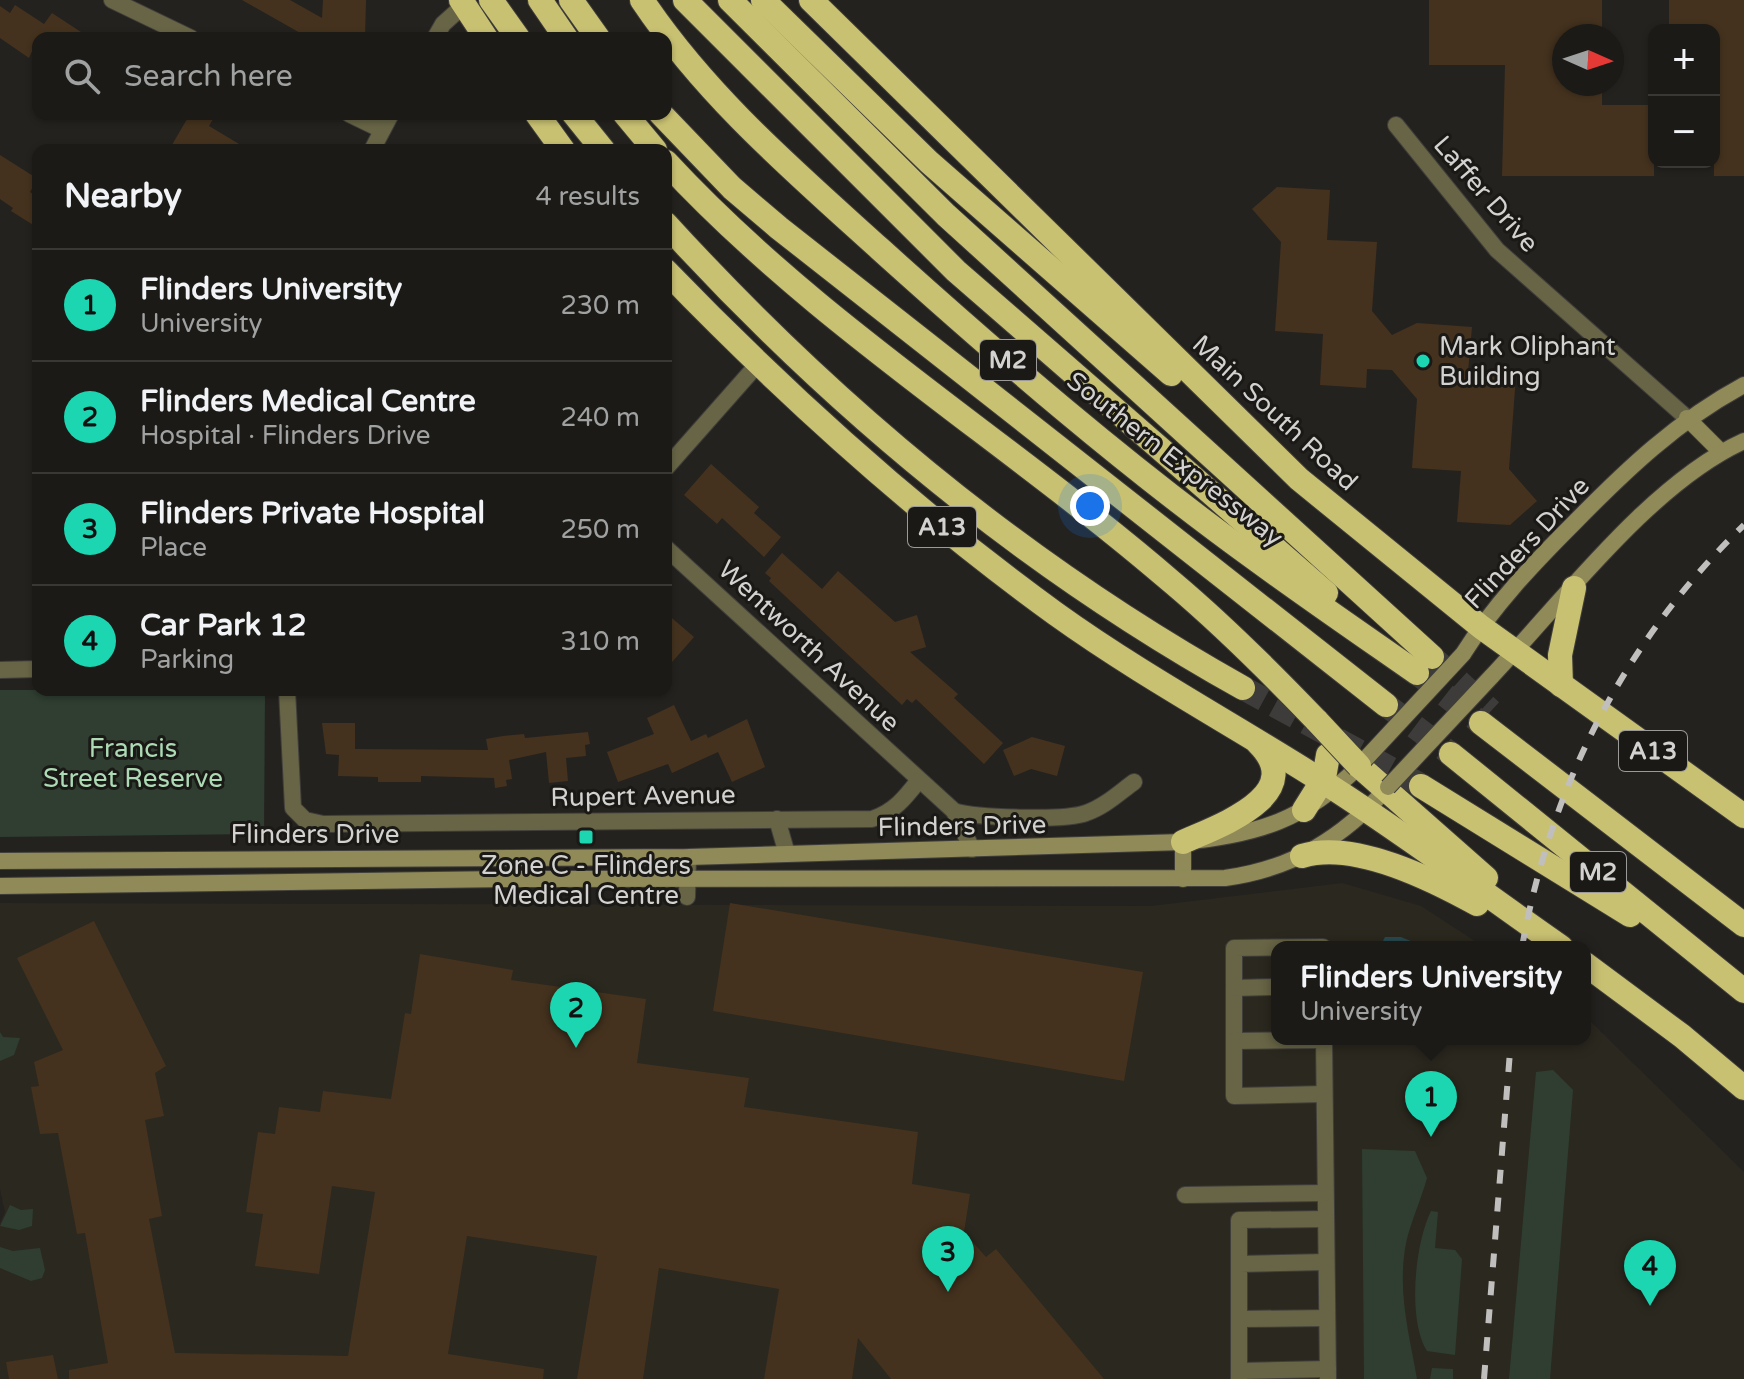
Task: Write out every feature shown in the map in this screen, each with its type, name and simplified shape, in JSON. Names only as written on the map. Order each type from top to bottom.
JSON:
[{"type":"highway","points":[[491,0],[514,32]]},
{"type":"highway","points":[[540,0],[562,32]]},
{"type":"highway","points":[[571,0],[594,32]]},
{"type":"highway","name":"Southern Expressway","points":[[642,0],[666,32]]},
{"type":"highway","points":[[685,0],[956,271],[1424,665]]},
{"type":"highway","points":[[730,0],[946,215],[1424,665]]},
{"type":"highway","points":[[763,0],[929,162],[1145,353],[1299,479]]},
{"type":"highway","name":"Main South Road","points":[[811,0],[1299,479],[1514,652],[1744,816]]},
{"type":"highway","points":[[463,2],[482,32]]},
{"type":"highway","name":"Southern Expressway","points":[[672,41],[692,68],[754,135],[941,303],[1099,437],[1244,551],[1424,665]]},
{"type":"highway","points":[[541,120],[559,144]]},
{"type":"highway","points":[[579,120],[598,144]]},
{"type":"highway","points":[[630,120],[650,144]]},
{"type":"highway","name":"M2","points":[[667,120],[732,188],[779,228],[1386,705]]},
{"type":"highway","points":[[672,168],[765,260],[1172,582],[1263,664],[1371,778],[1560,941]]},
{"type":"highway","points":[[672,230],[769,332],[848,408],[938,483],[1128,620],[1243,688]]},
{"type":"highway","name":"A13","points":[[672,277],[757,365],[912,504],[1058,615],[1329,785],[1552,941]]},
{"type":"highway","points":[[1561,685],[1560,655],[1574,588]]},
{"type":"highway","name":"M2","points":[[1486,717],[1587,806],[1744,925]]},
{"type":"highway","points":[[1304,810],[1329,785],[1326,738],[1317,721]]},
{"type":"highway","points":[[1183,842],[1241,815],[1264,798],[1272,778],[1270,761],[1252,738]]},
{"type":"highway","name":"M2","points":[[1451,754],[1744,991]]},
{"type":"highway","points":[[1421,786],[1720,971]]},
{"type":"highway","points":[[1302,856],[1341,853],[1408,872],[1454,892],[1541,941]]},
{"type":"highway","points":[[1591,968],[1682,1036],[1744,1088]]},
{"type":"street","points":[[112,0],[179,32]]},
{"type":"street","points":[[438,32],[463,2]]},
{"type":"street","points":[[361,120],[382,130]]},
{"type":"street","points":[[375,144],[388,120]]},
{"type":"street","name":"Laffer Drive","points":[[1396,125],[1497,250],[1687,418]]},
{"type":"street","points":[[672,461],[757,365]]},
{"type":"street","name":"Flinders Drive","points":[[0,886],[687,878],[1183,879],[1240,876],[1302,856],[1328,843],[1367,811],[1371,778],[1499,602],[1638,459],[1687,418],[1744,385]]},
{"type":"street","points":[[1687,418],[1721,452]]},
{"type":"street","name":"Flinders Drive","points":[[1329,785],[1371,778],[1491,677],[1665,492],[1721,452],[1744,441]]},
{"type":"street","name":"Wentworth Avenue","points":[[672,554],[919,780]]},
{"type":"street","points":[[0,670],[32,669]]},
{"type":"street","name":"Rupert Avenue","points":[[287,696],[290,797],[297,815],[323,824],[872,819],[887,814],[901,803],[919,780]]},
{"type":"street","points":[[919,780],[954,811],[972,849]]},
{"type":"street","points":[[954,811],[977,815],[1078,816],[1103,805],[1134,782]]},
{"type":"street","name":"Flinders Drive","points":[[0,861],[688,857],[1183,842],[1261,830],[1304,810]]},
{"type":"street","points":[[777,819],[787,854]]},
{"type":"street","points":[[1183,842],[1183,879]]},
{"type":"street","points":[[687,897],[688,857]]},
{"type":"street","points":[[378,859],[380,881]]},
{"type":"street","points":[[1271,948],[1234,948],[1234,1096],[1324,1094]]},
{"type":"street","points":[[1234,988],[1271,987]]},
{"type":"street","points":[[1234,1041],[1271,1041]]},
{"type":"street","points":[[1324,1045],[1328,1374],[1239,1375],[1239,1220],[1326,1219]]},
{"type":"street","points":[[1185,1195],[1325,1193]]},
{"type":"street","points":[[1239,1264],[1326,1262]]},
{"type":"street","points":[[1239,1319],[1327,1318]]},
{"type":"shaded area","points":[[1342,883],[1421,906],[1475,941],[1271,941],[1271,1045],[1591,1045],[1591,1022],[1744,1172],[1744,1379],[0,1379],[0,1223],[5,1212],[0,1189],[0,903],[1151,906]]},
{"type":"green space","name":"Francis Street Reserve","points":[[0,690],[32,690],[32,696],[265,696],[264,834],[0,837]]},
{"type":"green space","points":[[0,1032],[3,1037],[20,1038],[14,1055],[0,1061]]},
{"type":"green space","points":[[1553,1070],[1573,1090],[1550,1379],[1509,1379],[1536,1072]]},
{"type":"green space","points":[[1362,1149],[1415,1151],[1427,1178],[1406,1243],[1403,1278],[1405,1312],[1417,1379],[1364,1379]]},
{"type":"green space","points":[[10,1205],[21,1210],[33,1209],[32,1226],[19,1230],[0,1226]]},
{"type":"green space","points":[[1431,1211],[1438,1212],[1435,1248],[1455,1250],[1462,1259],[1455,1355],[1427,1351],[1417,1320],[1417,1261]]},
{"type":"green space","points":[[0,1247],[13,1251],[40,1248],[45,1270],[42,1278],[31,1281],[0,1268]]},
{"type":"green space","points":[[1432,1368],[1453,1369],[1453,1379],[1430,1379]]},
{"type":"water","points":[[1385,937],[1401,937],[1411,941],[1383,941]]},
{"type":"building","points":[[242,0],[290,0],[322,18],[323,0],[366,0],[365,32],[298,32]]},
{"type":"building","points":[[1429,0],[1602,0],[1602,24],[1552,24],[1552,96],[1602,96],[1602,105],[1648,105],[1648,168],[1654,168],[1654,176],[1502,176],[1505,65],[1429,65]]},
{"type":"building","points":[[1669,0],[1744,0],[1744,176],[1714,176],[1714,168],[1720,168],[1720,24],[1669,24]]},
{"type":"building","points":[[15,5],[44,24],[52,13],[81,32],[32,32],[29,58],[0,38],[0,6],[10,13]]},
{"type":"building","points":[[186,120],[212,120],[209,126],[239,144],[172,144]]},
{"type":"building","points":[[0,155],[32,175],[32,224],[11,211],[13,208],[0,199]]},
{"type":"building","name":"Mark Oliphant Building","points":[[1277,187],[1330,190],[1327,240],[1377,242],[1372,311],[1392,335],[1417,323],[1472,327],[1468,372],[1516,376],[1509,469],[1537,501],[1510,525],[1457,522],[1461,471],[1412,468],[1417,399],[1392,370],[1367,369],[1366,388],[1320,385],[1323,334],[1275,331],[1281,242],[1252,209]]},
{"type":"building","points":[[711,464],[759,507],[754,513],[781,537],[764,557],[722,518],[717,524],[684,495]]},
{"type":"building","points":[[782,553],[822,589],[838,571],[895,622],[917,615],[926,647],[910,652],[958,694],[954,698],[1003,743],[984,764],[916,699],[912,703],[907,699],[902,705],[769,581],[771,578],[765,573]]},
{"type":"building","points":[[672,618],[694,637],[672,662]]},
{"type":"building","points":[[674,705],[691,741],[706,734],[708,738],[747,719],[765,767],[732,782],[718,752],[672,773],[668,764],[618,782],[607,752],[654,734],[647,718]]},
{"type":"building","points":[[322,723],[355,723],[355,749],[488,750],[486,739],[588,732],[590,744],[585,745],[586,756],[566,758],[568,781],[549,783],[546,752],[509,760],[512,779],[506,780],[507,786],[495,788],[494,778],[421,776],[421,782],[378,782],[378,777],[338,776],[339,755],[326,754]]},
{"type":"building","points":[[1032,737],[1065,746],[1057,776],[1031,769],[1014,776],[1003,750]]},
{"type":"building","points":[[730,903],[1143,972],[1124,1081],[713,1011]]},
{"type":"building","points":[[94,921],[166,1066],[155,1073],[164,1116],[145,1120],[162,1216],[149,1219],[175,1353],[348,1356],[375,1192],[332,1186],[319,1274],[255,1266],[263,1214],[246,1212],[258,1132],[275,1134],[279,1107],[320,1112],[323,1091],[391,1099],[405,1013],[411,1014],[420,954],[513,970],[511,980],[646,999],[637,1063],[749,1078],[744,1107],[918,1132],[912,1184],[970,1194],[964,1232],[986,1257],[996,1249],[1104,1379],[891,1379],[858,1338],[852,1379],[764,1379],[779,1289],[659,1268],[643,1379],[577,1379],[597,1256],[467,1236],[448,1354],[544,1369],[543,1379],[69,1379],[69,1370],[108,1363],[85,1233],[77,1234],[58,1133],[40,1134],[31,1087],[39,1086],[34,1062],[63,1050],[17,958]]},
{"type":"building","points":[[53,1355],[58,1379],[9,1379],[6,1362]]},
{"type":"tunnel","points":[[1432,657],[1491,711]]},
{"type":"tunnel","points":[[1417,673],[1481,723]]},
{"type":"tunnel","points":[[1243,688],[1419,784]]},
{"type":"tunnel","points":[[1386,705],[1451,754]]},
{"type":"railway","points":[[1523,941],[1552,829],[1599,718],[1629,666],[1663,617],[1701,570],[1744,525]]},
{"type":"railway","points":[[1484,1379],[1511,1045]]},
{"type":"place","name":"Mark Oliphant Building","points":[[1423,361]]},
{"type":"place","name":"Zone C - Flinders Medical Centre","points":[[586,837]]},
{"type":"place","name":"Flinders Medical Centre","points":[[576,1048]]},
{"type":"place","name":"Flinders University","points":[[1431,1137]]},
{"type":"place","name":"Flinders Private Hospital","points":[[948,1292]]},
{"type":"place","name":"Car Park 12","points":[[1650,1306]]}]
